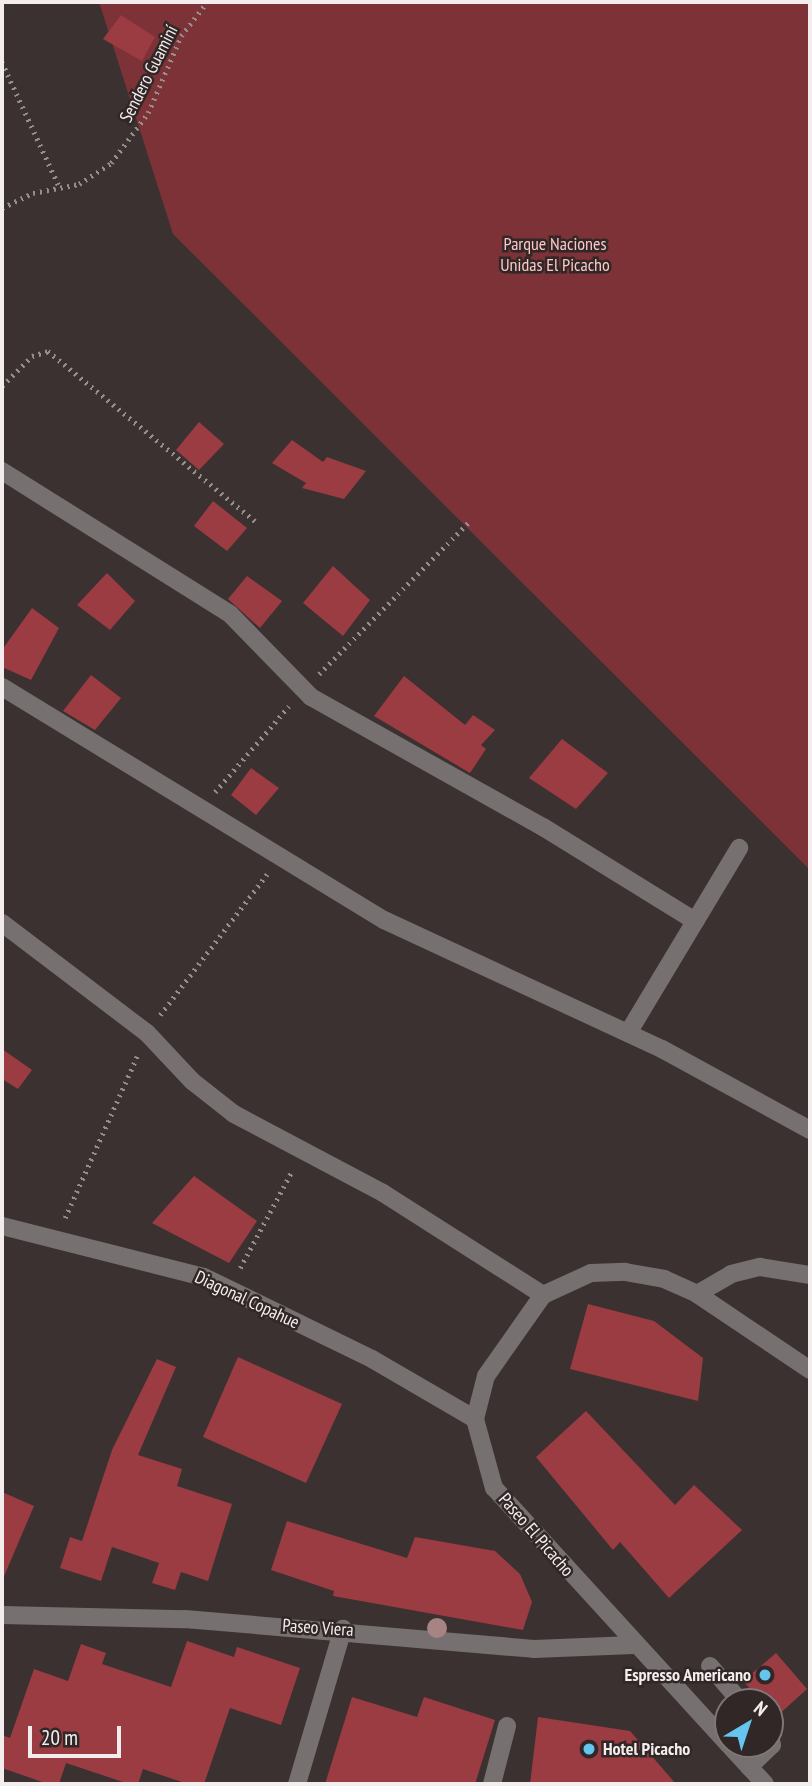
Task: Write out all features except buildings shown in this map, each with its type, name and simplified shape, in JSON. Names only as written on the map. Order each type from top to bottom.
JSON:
[{"type":"street","points":[[2,471],[230,614],[303,689],[372,735],[543,827],[695,921]]},
{"type":"street","points":[[2,687],[384,920],[628,1033],[810,1130]]},
{"type":"street","points":[[628,1033],[739,848]]},
{"type":"street","points":[[2,923],[147,1033],[192,1081],[234,1114],[383,1193],[543,1295],[591,1273],[625,1272],[664,1279],[697,1294],[810,1370]]},
{"type":"street","name":"Diagonal Copahue","points":[[2,1226],[204,1277],[372,1359],[475,1419]]},
{"type":"street","points":[[697,1294],[731,1274],[760,1267],[810,1275]]},
{"type":"street","name":"Paseo El Picacho","points":[[543,1295],[486,1376],[475,1419],[494,1488],[633,1644],[714,1729]]},
{"type":"street","name":"Paseo Viera","points":[[3,1618],[185,1619],[343,1629],[534,1649],[633,1644]]},
{"type":"street","points":[[297,1784],[343,1629]]},
{"type":"street","points":[[710,1666],[729,1688]]},
{"type":"street","points":[[492,1784],[507,1726]]},
{"type":"street","name":"Paseo El Picacho","points":[[741,1758],[765,1784]]},
{"type":"street","points":[[749,1767],[758,1758]]},
{"type":"path","name":"Sendero Guaminí","points":[[2,208],[33,193],[79,184],[111,163],[130,139],[167,76],[181,36],[207,2]]},
{"type":"path","points":[[2,62],[60,188]]},
{"type":"path","points":[[2,386],[32,356],[48,351],[255,521]]},
{"type":"path","points":[[201,809],[303,689],[469,522]]},
{"type":"path","points":[[229,1289],[302,1152]]},
{"type":"green space","name":"Parque Naciones Unidas El Picacho","points":[[99,2],[810,2],[810,870],[173,234]]},
{"type":"place","name":"Espresso Americano","points":[[765,1675]]},
{"type":"place","name":"Hotel Picacho","points":[[589,1749]]}]
